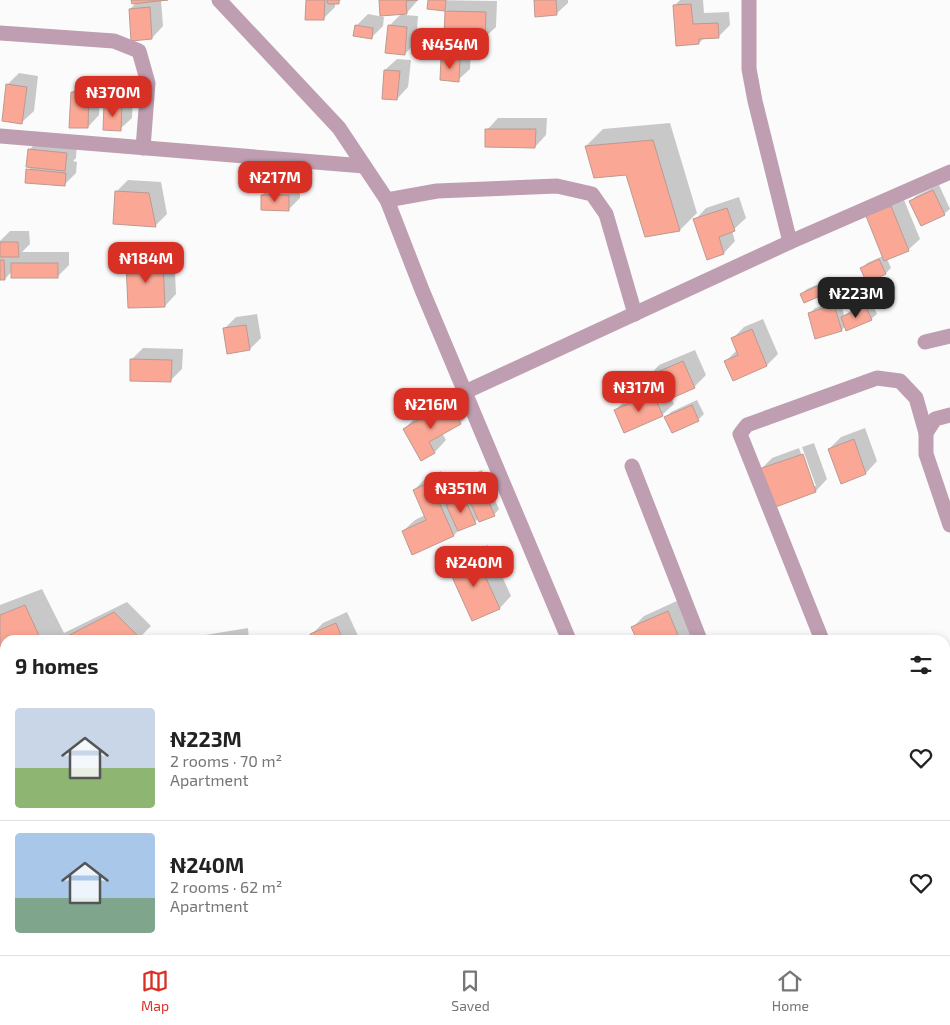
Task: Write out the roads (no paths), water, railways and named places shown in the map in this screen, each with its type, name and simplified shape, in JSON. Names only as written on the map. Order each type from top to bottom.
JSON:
[{"type":"street","points":[[219,0],[339,128],[387,200],[567,635]]},
{"type":"street","points":[[749,0],[749,69],[755,101],[790,242]]},
{"type":"street","points":[[0,33],[114,41],[139,51],[148,84],[143,148]]},
{"type":"street","points":[[0,136],[364,166]]},
{"type":"street","points":[[465,392],[790,242],[950,172]]},
{"type":"street","points":[[387,200],[437,191],[557,186],[592,194],[606,214],[635,314]]},
{"type":"street","points":[[925,342],[950,336]]},
{"type":"street","points":[[820,635],[740,434],[747,425],[877,378],[900,381],[916,398],[926,433],[926,454],[950,525]]},
{"type":"street","points":[[926,433],[935,419],[950,415]]},
{"type":"street","points":[[632,466],[698,635]]}]
